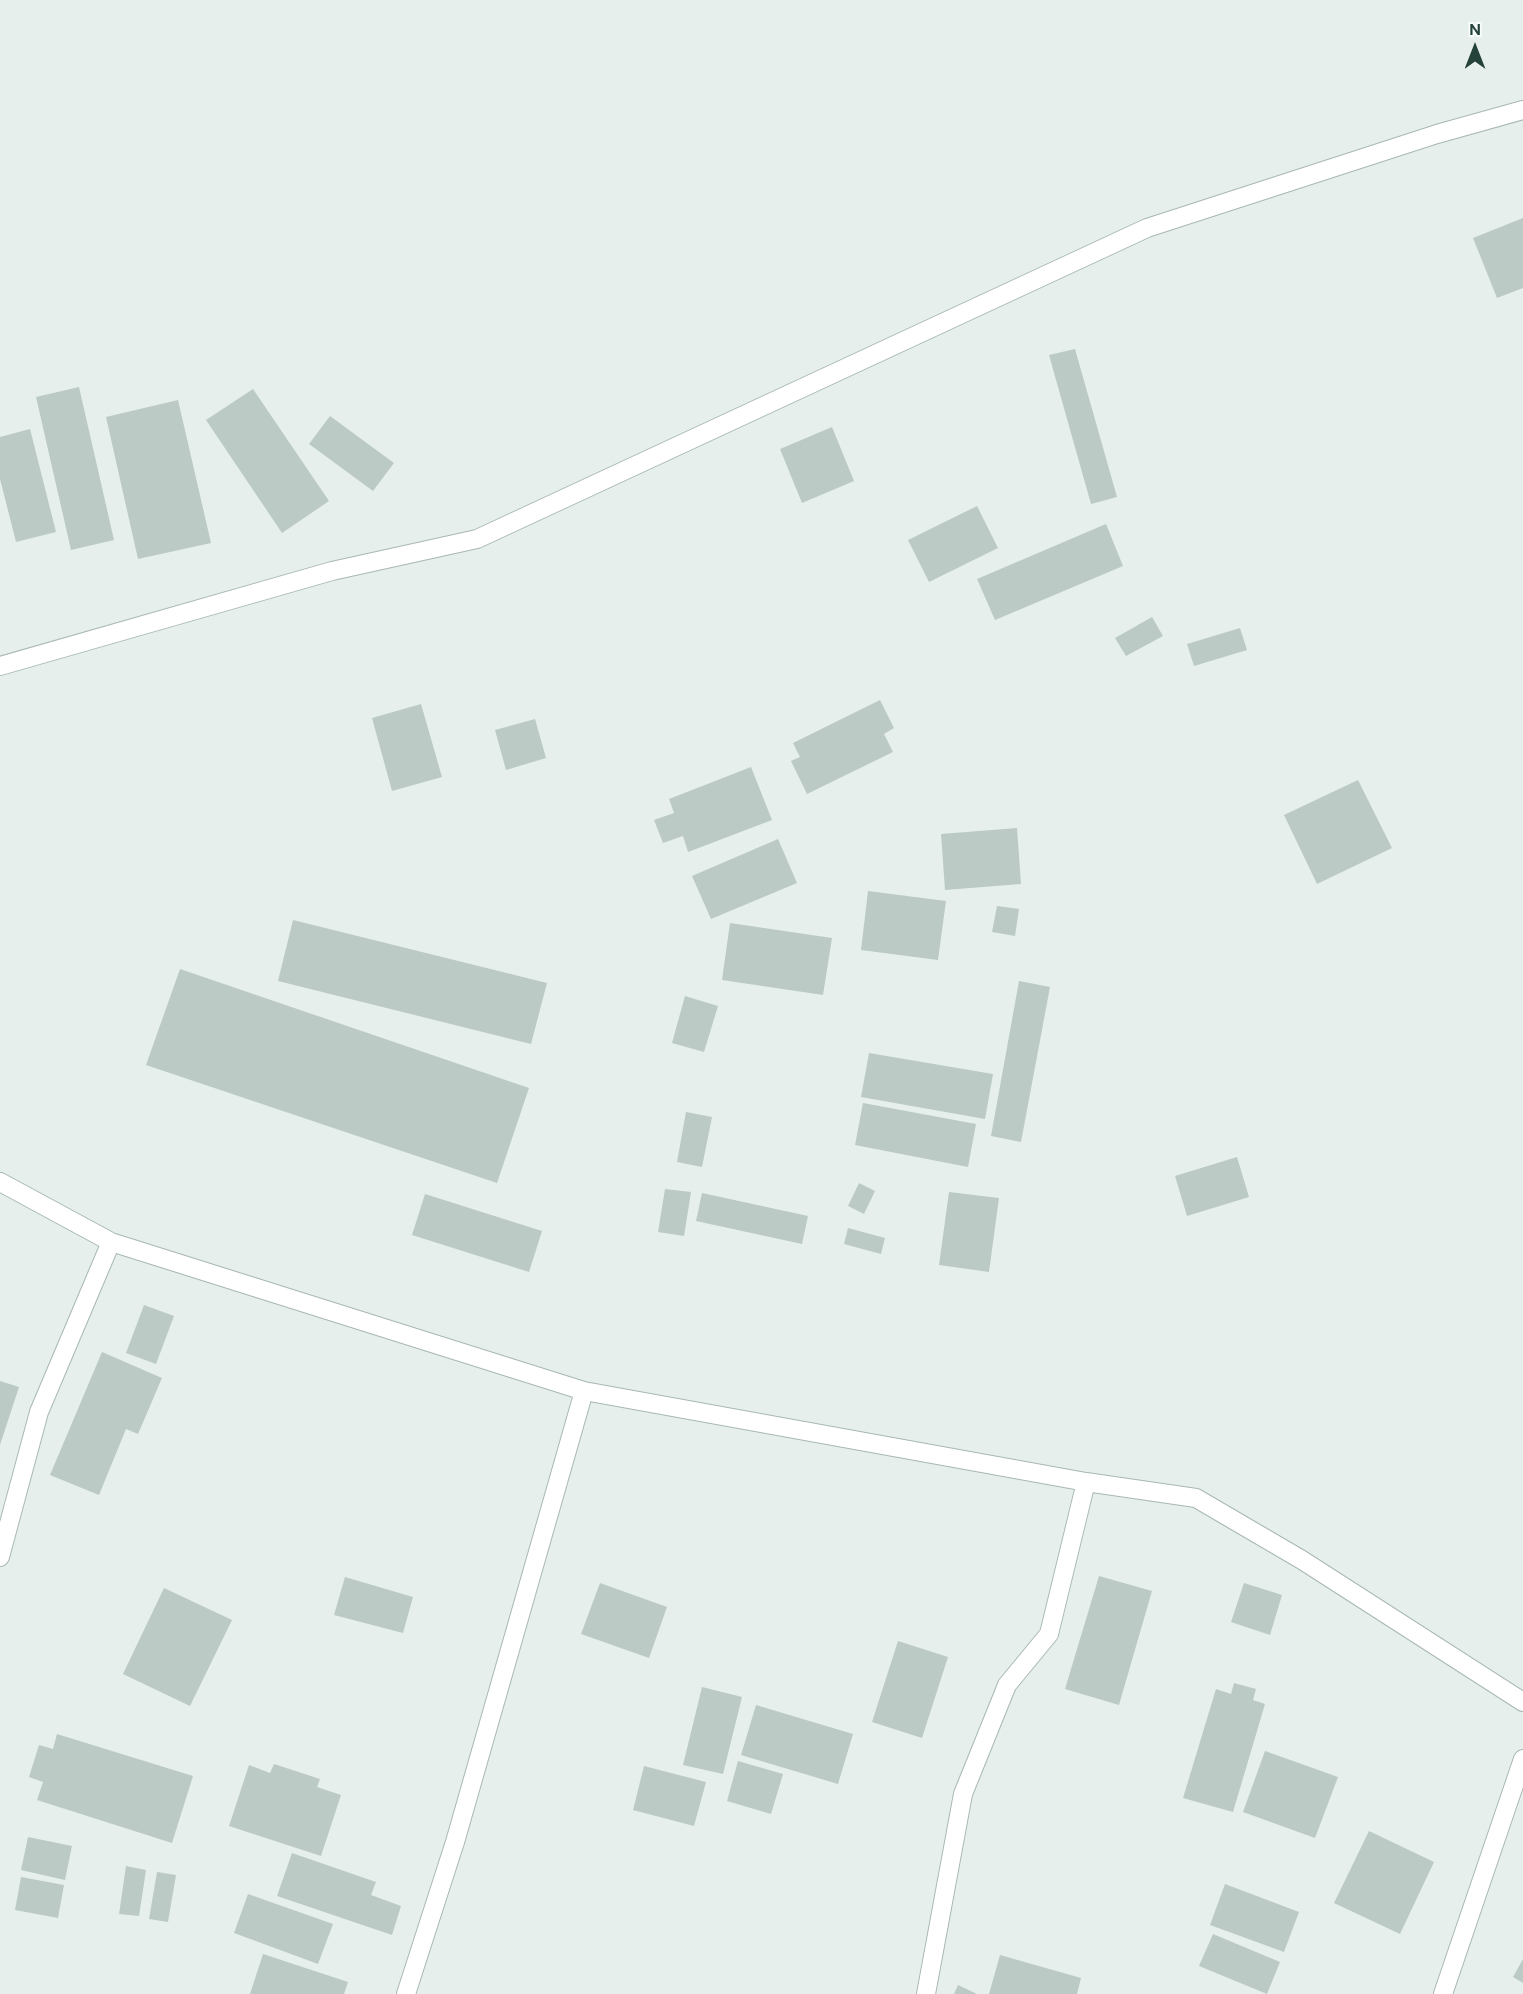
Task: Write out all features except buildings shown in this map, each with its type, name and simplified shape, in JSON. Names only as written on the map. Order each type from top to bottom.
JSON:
[{"type":"street","points":[[0,666],[332,571],[477,538],[1147,228],[1437,134],[1523,110]]},
{"type":"street","points":[[0,1182],[111,1242],[584,1391],[1086,1482],[1196,1498],[1302,1560],[1523,1702]]},
{"type":"street","points":[[0,1557],[39,1412],[111,1242]]},
{"type":"street","points":[[406,1994],[455,1842],[584,1391]]},
{"type":"street","points":[[926,1994],[963,1794],[1007,1685],[1049,1634],[1086,1482]]},
{"type":"street","points":[[1443,1994],[1523,1759]]}]
